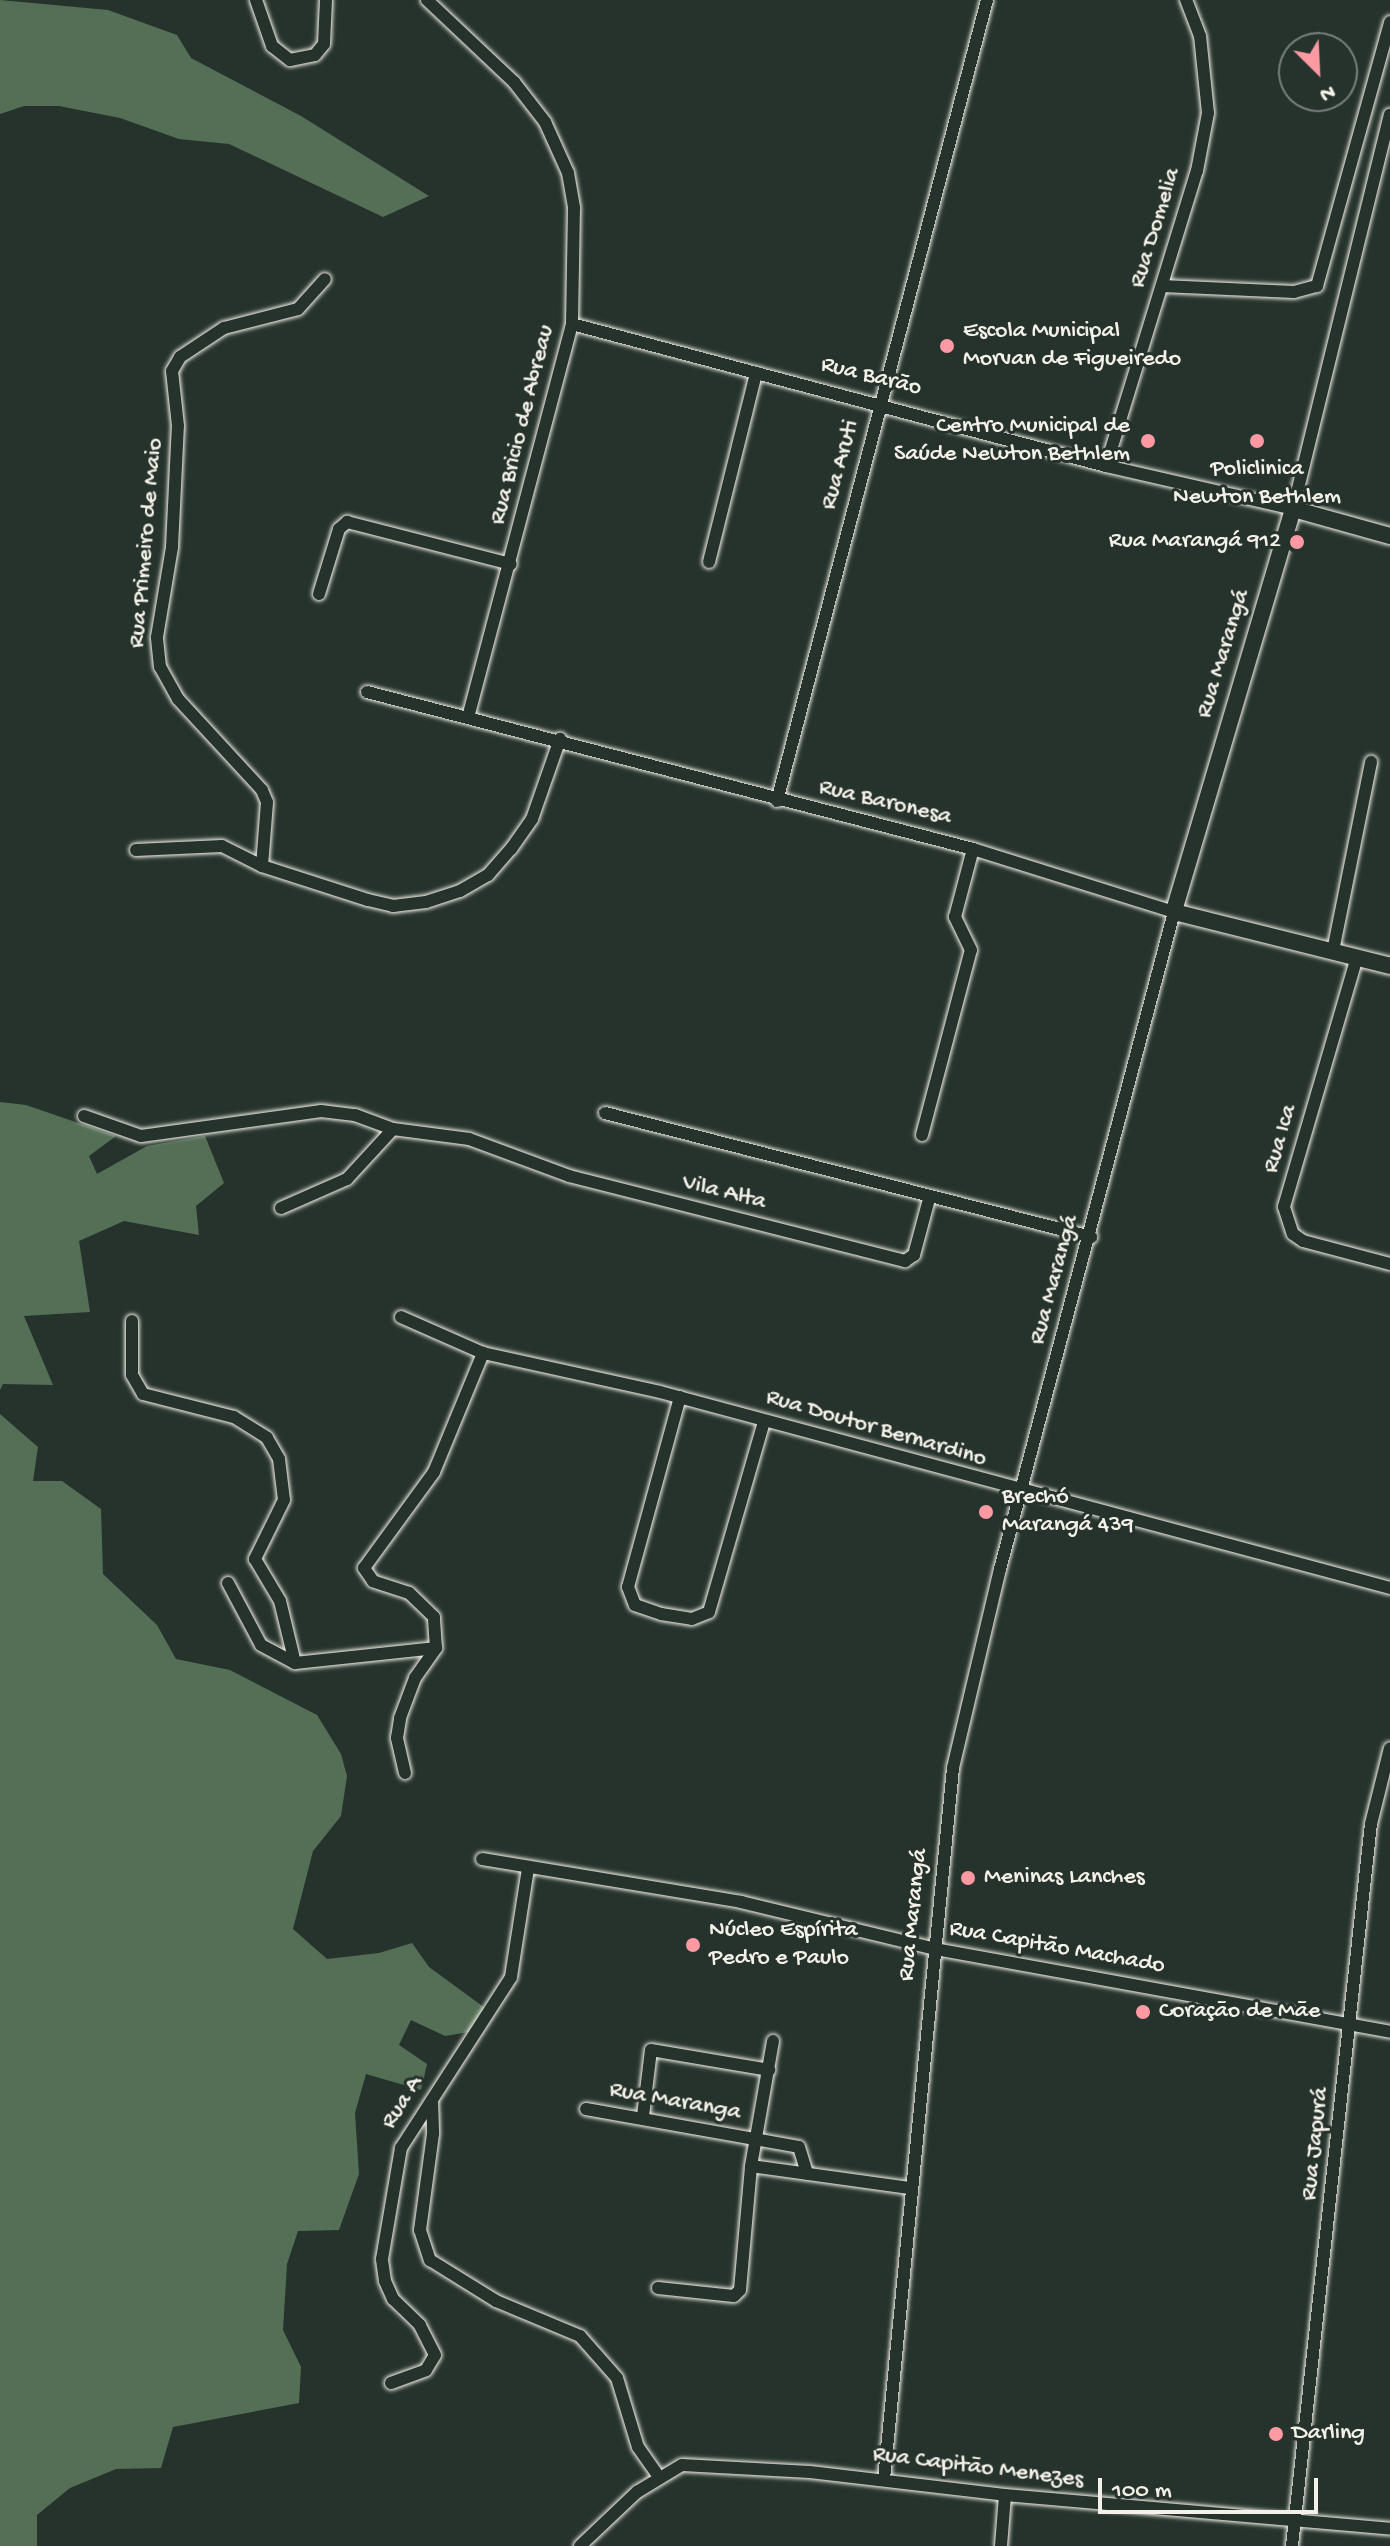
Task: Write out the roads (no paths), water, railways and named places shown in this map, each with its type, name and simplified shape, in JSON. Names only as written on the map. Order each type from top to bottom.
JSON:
[{"type":"street","points":[[256,0],[264,29],[281,56],[301,60],[315,55],[329,30],[326,0]]},
{"type":"street","name":"Rua Bricio de Abreau","points":[[427,0],[514,82],[545,122],[562,160],[574,208],[572,324],[469,715]]},
{"type":"street","name":"Rua Aruti","points":[[777,801],[987,0]]},
{"type":"street","name":"Rua Domelia","points":[[1106,466],[1162,286],[1208,113],[1200,36],[1186,0]]},
{"type":"street","points":[[1162,286],[1294,292],[1317,286],[1390,22]]},
{"type":"street","name":"Rua Marangá","points":[[884,2479],[909,2188],[953,1768],[1174,912],[1293,509],[1390,115]]},
{"type":"street","name":"Rua Primeiro de Maio","points":[[262,866],[267,802],[262,790],[178,699],[160,667],[157,637],[172,547],[178,426],[172,371],[180,357],[224,328],[298,309],[325,279]]},
{"type":"street","name":"Rua Barão","points":[[572,324],[880,403],[1106,466],[1293,509],[1390,536]]},
{"type":"street","points":[[709,562],[756,373]]},
{"type":"street","points":[[319,594],[339,529],[347,522],[511,564]]},
{"type":"street","name":"Rua Baronesa","points":[[367,692],[469,715],[777,801],[973,849],[1174,912],[1390,966]]},
{"type":"street","points":[[136,850],[204,843],[241,853],[262,866],[393,906],[460,891],[488,875],[532,819],[560,739]]},
{"type":"street","points":[[1333,951],[1371,762]]},
{"type":"street","points":[[922,1135],[971,950],[955,917],[973,849]]},
{"type":"street","name":"Rua Ica","points":[[1357,957],[1284,1207],[1293,1234],[1303,1241],[1390,1264]]},
{"type":"street","name":"Vila Alta","points":[[84,1116],[141,1136],[321,1111],[355,1115],[393,1129],[469,1139],[569,1176],[905,1261],[914,1255],[929,1199]]},
{"type":"street","name":"Vila Alta","points":[[605,1113],[929,1199],[1091,1237]]},
{"type":"street","points":[[281,1208],[347,1179],[393,1129]]},
{"type":"street","name":"Rua Doutor Bernardino","points":[[401,1317],[483,1353],[680,1397],[1022,1493],[1390,1588]]},
{"type":"street","points":[[132,1321],[132,1375],[143,1394],[234,1417],[267,1438],[279,1459],[284,1500],[255,1559],[280,1601],[295,1663]]},
{"type":"street","points":[[405,1773],[397,1738],[400,1718],[415,1678],[436,1648],[430,1609],[409,1593],[373,1581],[364,1568],[434,1472],[483,1353]]},
{"type":"street","points":[[680,1397],[628,1587],[635,1605],[661,1614],[692,1619],[709,1612],[764,1421]]},
{"type":"street","points":[[228,1583],[261,1645],[295,1663],[436,1648]]},
{"type":"street","name":"Rua Japurá","points":[[1292,2546],[1371,1824],[1390,1748]]},
{"type":"street","name":"Rua Capitão Machado","points":[[482,1859],[741,1902],[935,1949],[1390,2032]]},
{"type":"street","name":"Rua A","points":[[391,2383],[426,2370],[435,2355],[420,2325],[393,2299],[382,2259],[401,2148],[511,1977],[528,1869]]},
{"type":"street","name":"Rua Maranga","points":[[658,2288],[737,2295],[751,2166],[773,2041]]},
{"type":"street","points":[[643,2116],[651,2050],[769,2070]]},
{"type":"street","points":[[432,2100],[433,2134],[420,2230],[430,2260],[496,2301],[580,2336],[617,2378],[638,2447],[658,2476],[580,2546]]},
{"type":"street","name":"Rua Maranga","points":[[586,2109],[643,2116],[755,2139]]},
{"type":"street","points":[[755,2139],[799,2147],[807,2174]]},
{"type":"street","points":[[751,2166],[909,2188]]},
{"type":"street","name":"Rua Capitão Menezes","points":[[658,2476],[682,2465],[884,2479],[1005,2495],[1390,2529]]},
{"type":"street","points":[[1001,2546],[1005,2495]]},
{"type":"place","name":"Escola Municipal Morvan de Figueiredo","points":[[947,346]]},
{"type":"place","name":"Centro Municipal de Saúde Newton Bethlem","points":[[1148,441]]},
{"type":"place","name":"Policlinica Newton Bethlem","points":[[1257,441]]},
{"type":"place","name":"Rua Marangá 912","points":[[1297,542]]},
{"type":"place","name":"Brechó Marangá 439","points":[[986,1512]]},
{"type":"place","name":"Meninas Lanches","points":[[968,1878]]},
{"type":"place","name":"Núcleo Espírita Pedro e Paulo","points":[[693,1945]]},
{"type":"place","name":"Coração de Mãe","points":[[1143,2012]]},
{"type":"place","name":"Darling","points":[[1276,2434]]}]
